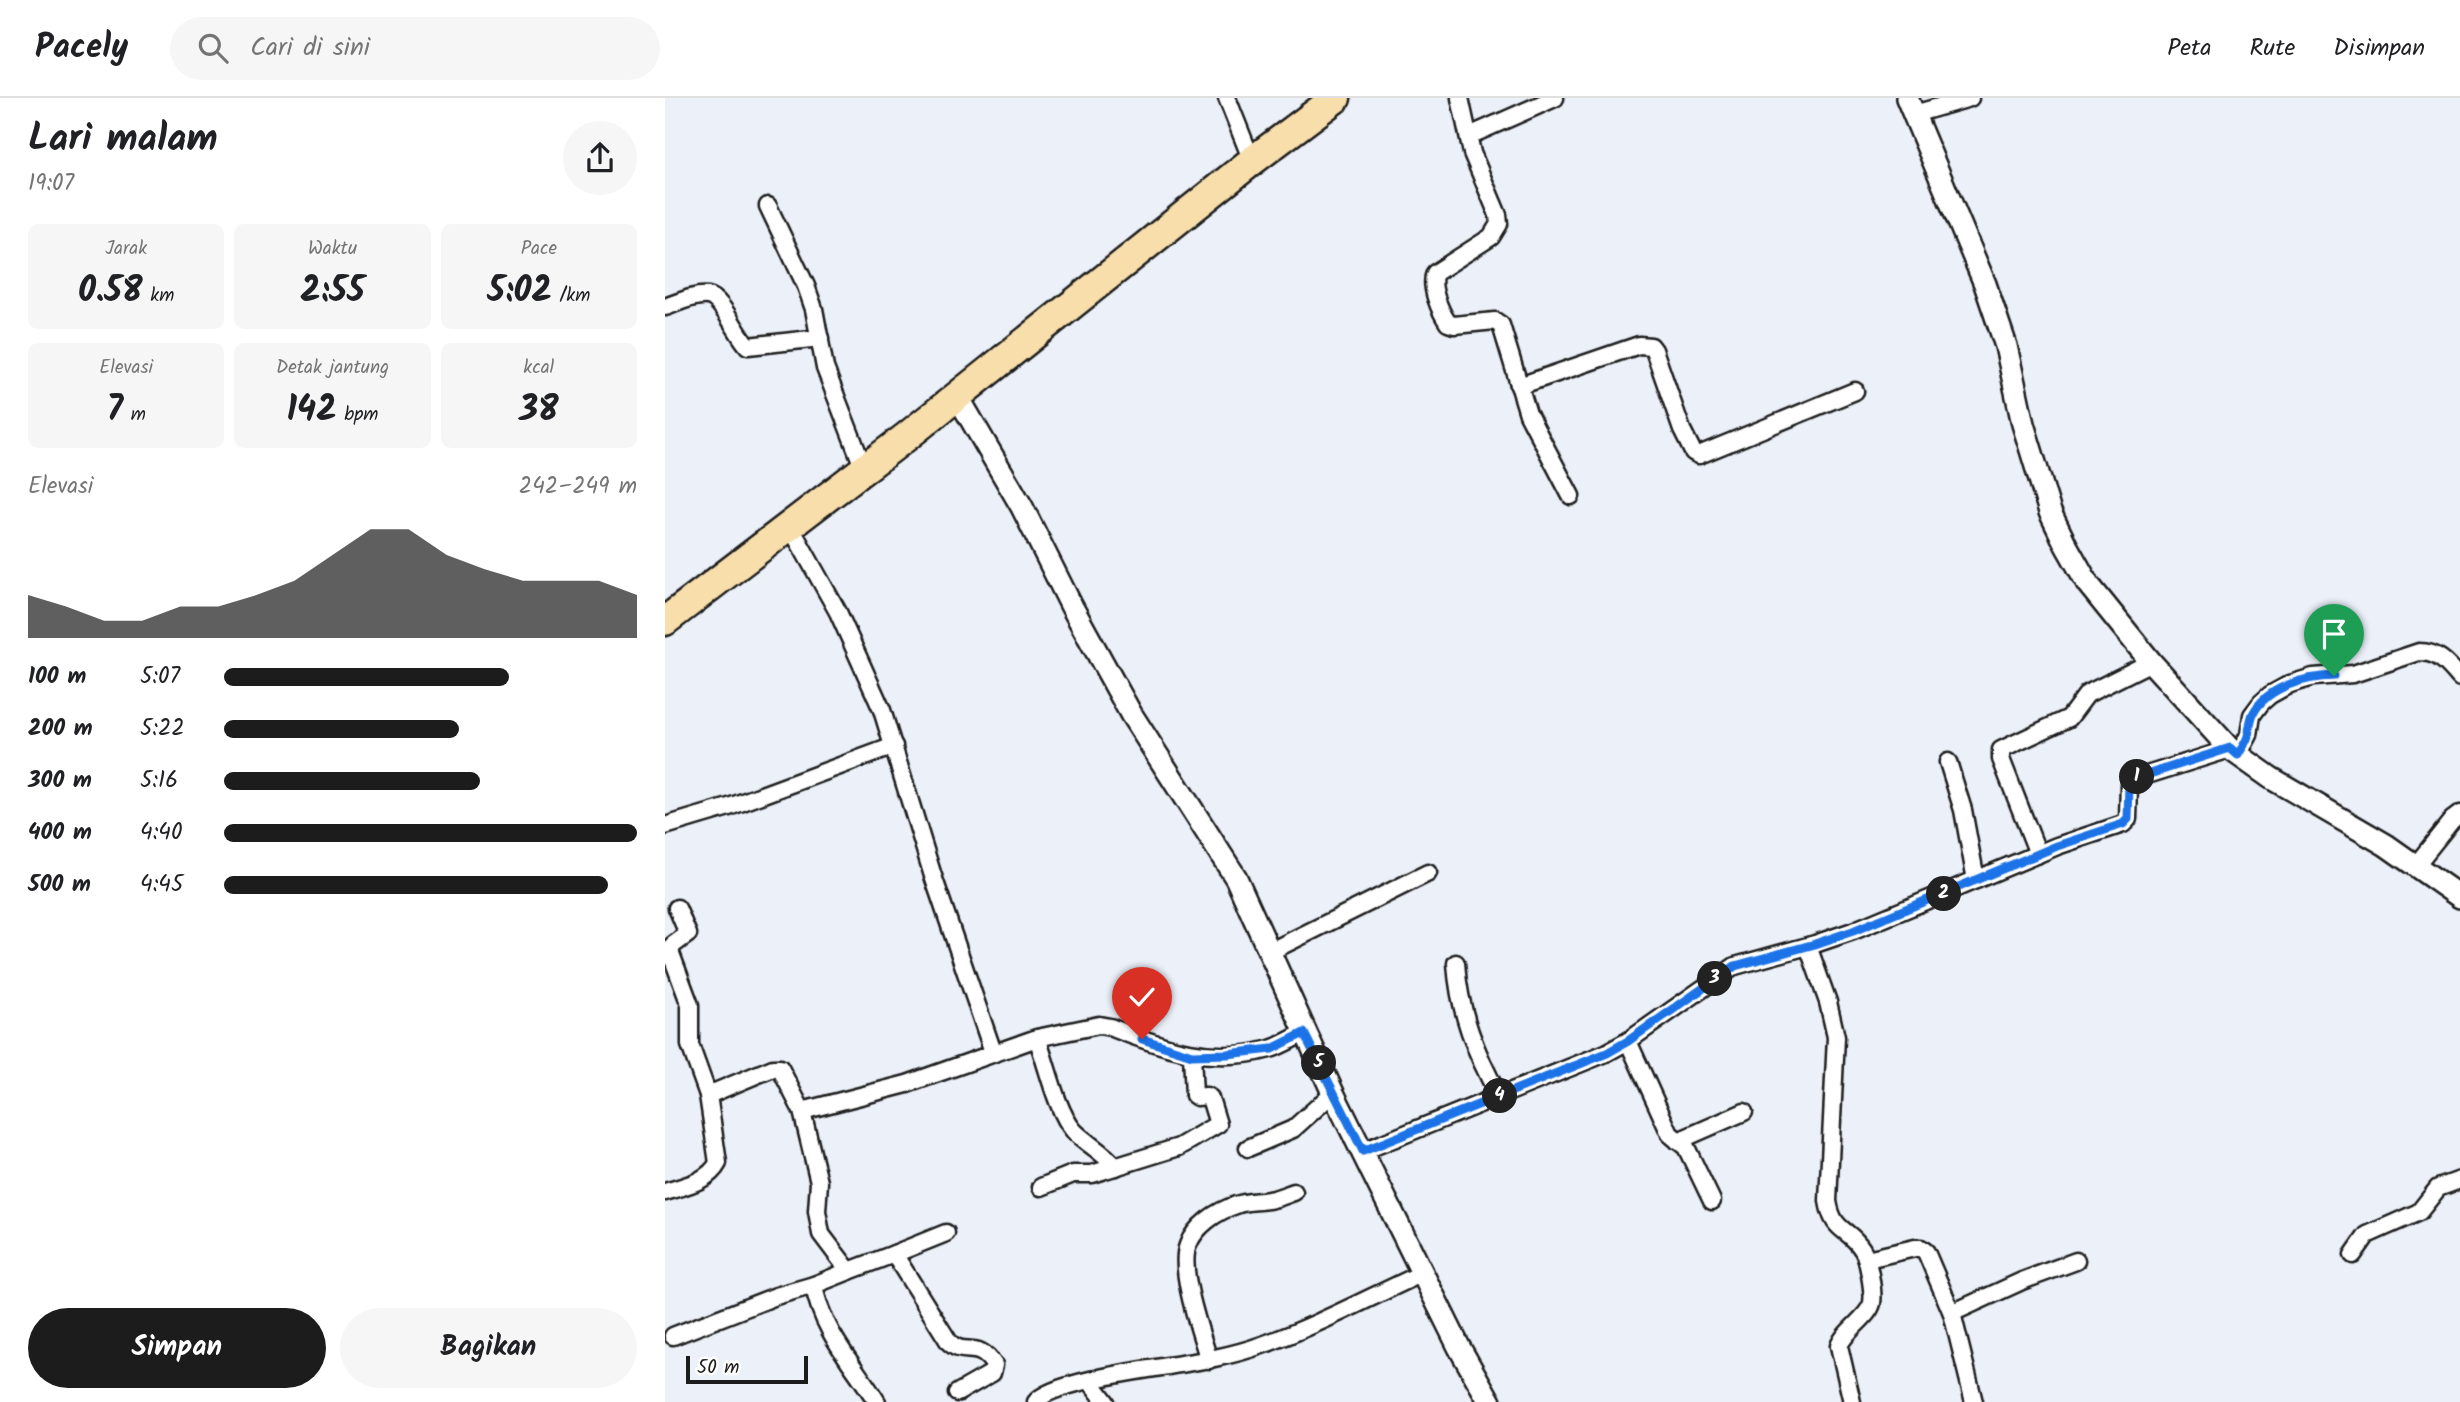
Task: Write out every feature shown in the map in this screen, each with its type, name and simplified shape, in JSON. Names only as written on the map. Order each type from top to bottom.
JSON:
[{"type":"highway","points":[[665,621],[958,397],[1252,161],[1336,98]]},
{"type":"street","points":[[1227,98],[1252,161]]},
{"type":"street","points":[[1460,98],[1472,153],[1498,215],[1499,224],[1491,237],[1435,273],[1433,278],[1436,297],[1448,323],[1454,325],[1495,321],[1501,325],[1528,414],[1571,496]]},
{"type":"street","points":[[1469,135],[1555,98]]},
{"type":"street","points":[[1970,98],[1910,106],[1985,284],[2006,346],[2023,424],[2050,512],[2088,584],[2151,662],[2234,752],[2271,778],[2348,821],[2460,897]]},
{"type":"street","points":[[768,206],[806,286],[825,368],[864,469]]},
{"type":"street","points":[[665,307],[707,295],[717,299],[748,346],[820,338]]},
{"type":"street","points":[[1519,386],[1639,345],[1651,345],[1682,430],[1693,452],[1699,455],[1855,391]]},
{"type":"street","points":[[958,397],[1022,508],[1072,607],[1131,714],[1236,878],[1333,1093],[1459,1348],[1490,1402]]},
{"type":"street","points":[[790,526],[851,640],[882,710],[933,876],[993,1052]]},
{"type":"street","points":[[1363,1151],[1607,1053],[1735,966],[1853,931],[2038,854],[2126,822],[2131,780],[2234,752],[2249,735],[2252,715],[2261,703],[2290,684],[2313,677],[2353,674],[2419,652],[2430,652],[2439,656],[2460,678]]},
{"type":"street","points":[[2038,854],[2001,759],[2001,750],[2059,723],[2073,714],[2087,694],[2151,662]]},
{"type":"street","points":[[665,826],[729,807],[894,746]]},
{"type":"street","points":[[1948,762],[1963,810],[1976,880]]},
{"type":"street","points":[[2416,865],[2452,820],[2460,814]]},
{"type":"street","points":[[1269,952],[1428,873]]},
{"type":"street","points":[[665,1192],[706,1177],[718,1163],[708,1095],[690,1045],[690,1005],[670,951],[673,945],[688,934],[677,908]]},
{"type":"street","points":[[1811,945],[1836,1037],[1828,1201],[1836,1226],[1861,1247],[1867,1259],[1872,1304],[1843,1337],[1839,1346],[1852,1402]]},
{"type":"street","points":[[1456,962],[1460,1002],[1466,1024],[1499,1096]]},
{"type":"street","points":[[802,1111],[907,1084],[1037,1038],[1099,1025],[1192,1055],[1258,1052],[1272,1049],[1304,1033]]},
{"type":"street","points":[[1037,1038],[1061,1107],[1072,1129],[1105,1154],[1116,1167]]},
{"type":"street","points":[[1628,1041],[1669,1134],[1685,1147],[1712,1201]]},
{"type":"street","points":[[1041,1187],[1073,1174],[1087,1175],[1179,1147],[1218,1124],[1210,1098],[1193,1095],[1192,1055]]},
{"type":"street","points":[[708,1095],[773,1068],[780,1068],[802,1111],[819,1182],[817,1211],[821,1234],[849,1271]]},
{"type":"street","points":[[1248,1148],[1293,1129],[1333,1093]]},
{"type":"street","points":[[1678,1141],[1744,1112]]},
{"type":"street","points":[[2353,1255],[2367,1235],[2419,1212],[2438,1188],[2460,1180]]},
{"type":"street","points":[[1209,1360],[1187,1278],[1185,1255],[1188,1244],[1205,1222],[1221,1212],[1236,1205],[1273,1199],[1294,1192]]},
{"type":"street","points":[[673,1336],[776,1296],[814,1286],[946,1233]]},
{"type":"street","points":[[1867,1259],[1921,1248],[1931,1262],[1952,1313],[1973,1402]]},
{"type":"street","points":[[894,1254],[949,1342],[959,1349],[981,1350],[994,1365],[987,1378],[957,1393]]},
{"type":"street","points":[[1952,1313],[2022,1281],[2076,1261]]},
{"type":"street","points":[[1036,1402],[1048,1393],[1090,1381],[1209,1360],[1253,1348],[1286,1336],[1423,1273]]},
{"type":"street","points":[[814,1286],[817,1305],[825,1324],[877,1402]]},
{"type":"street","points":[[1090,1381],[1106,1402]]},
{"type":"route","points":[[1142,1039],[1192,1055],[1227,1054],[1272,1049],[1304,1033],[1363,1151],[1607,1053],[1735,966],[1853,931],[2057,846],[2123,824],[2128,819],[2131,780],[2230,748],[2238,755],[2249,735],[2252,715],[2270,695],[2290,684],[2313,677],[2334,676]]}]
